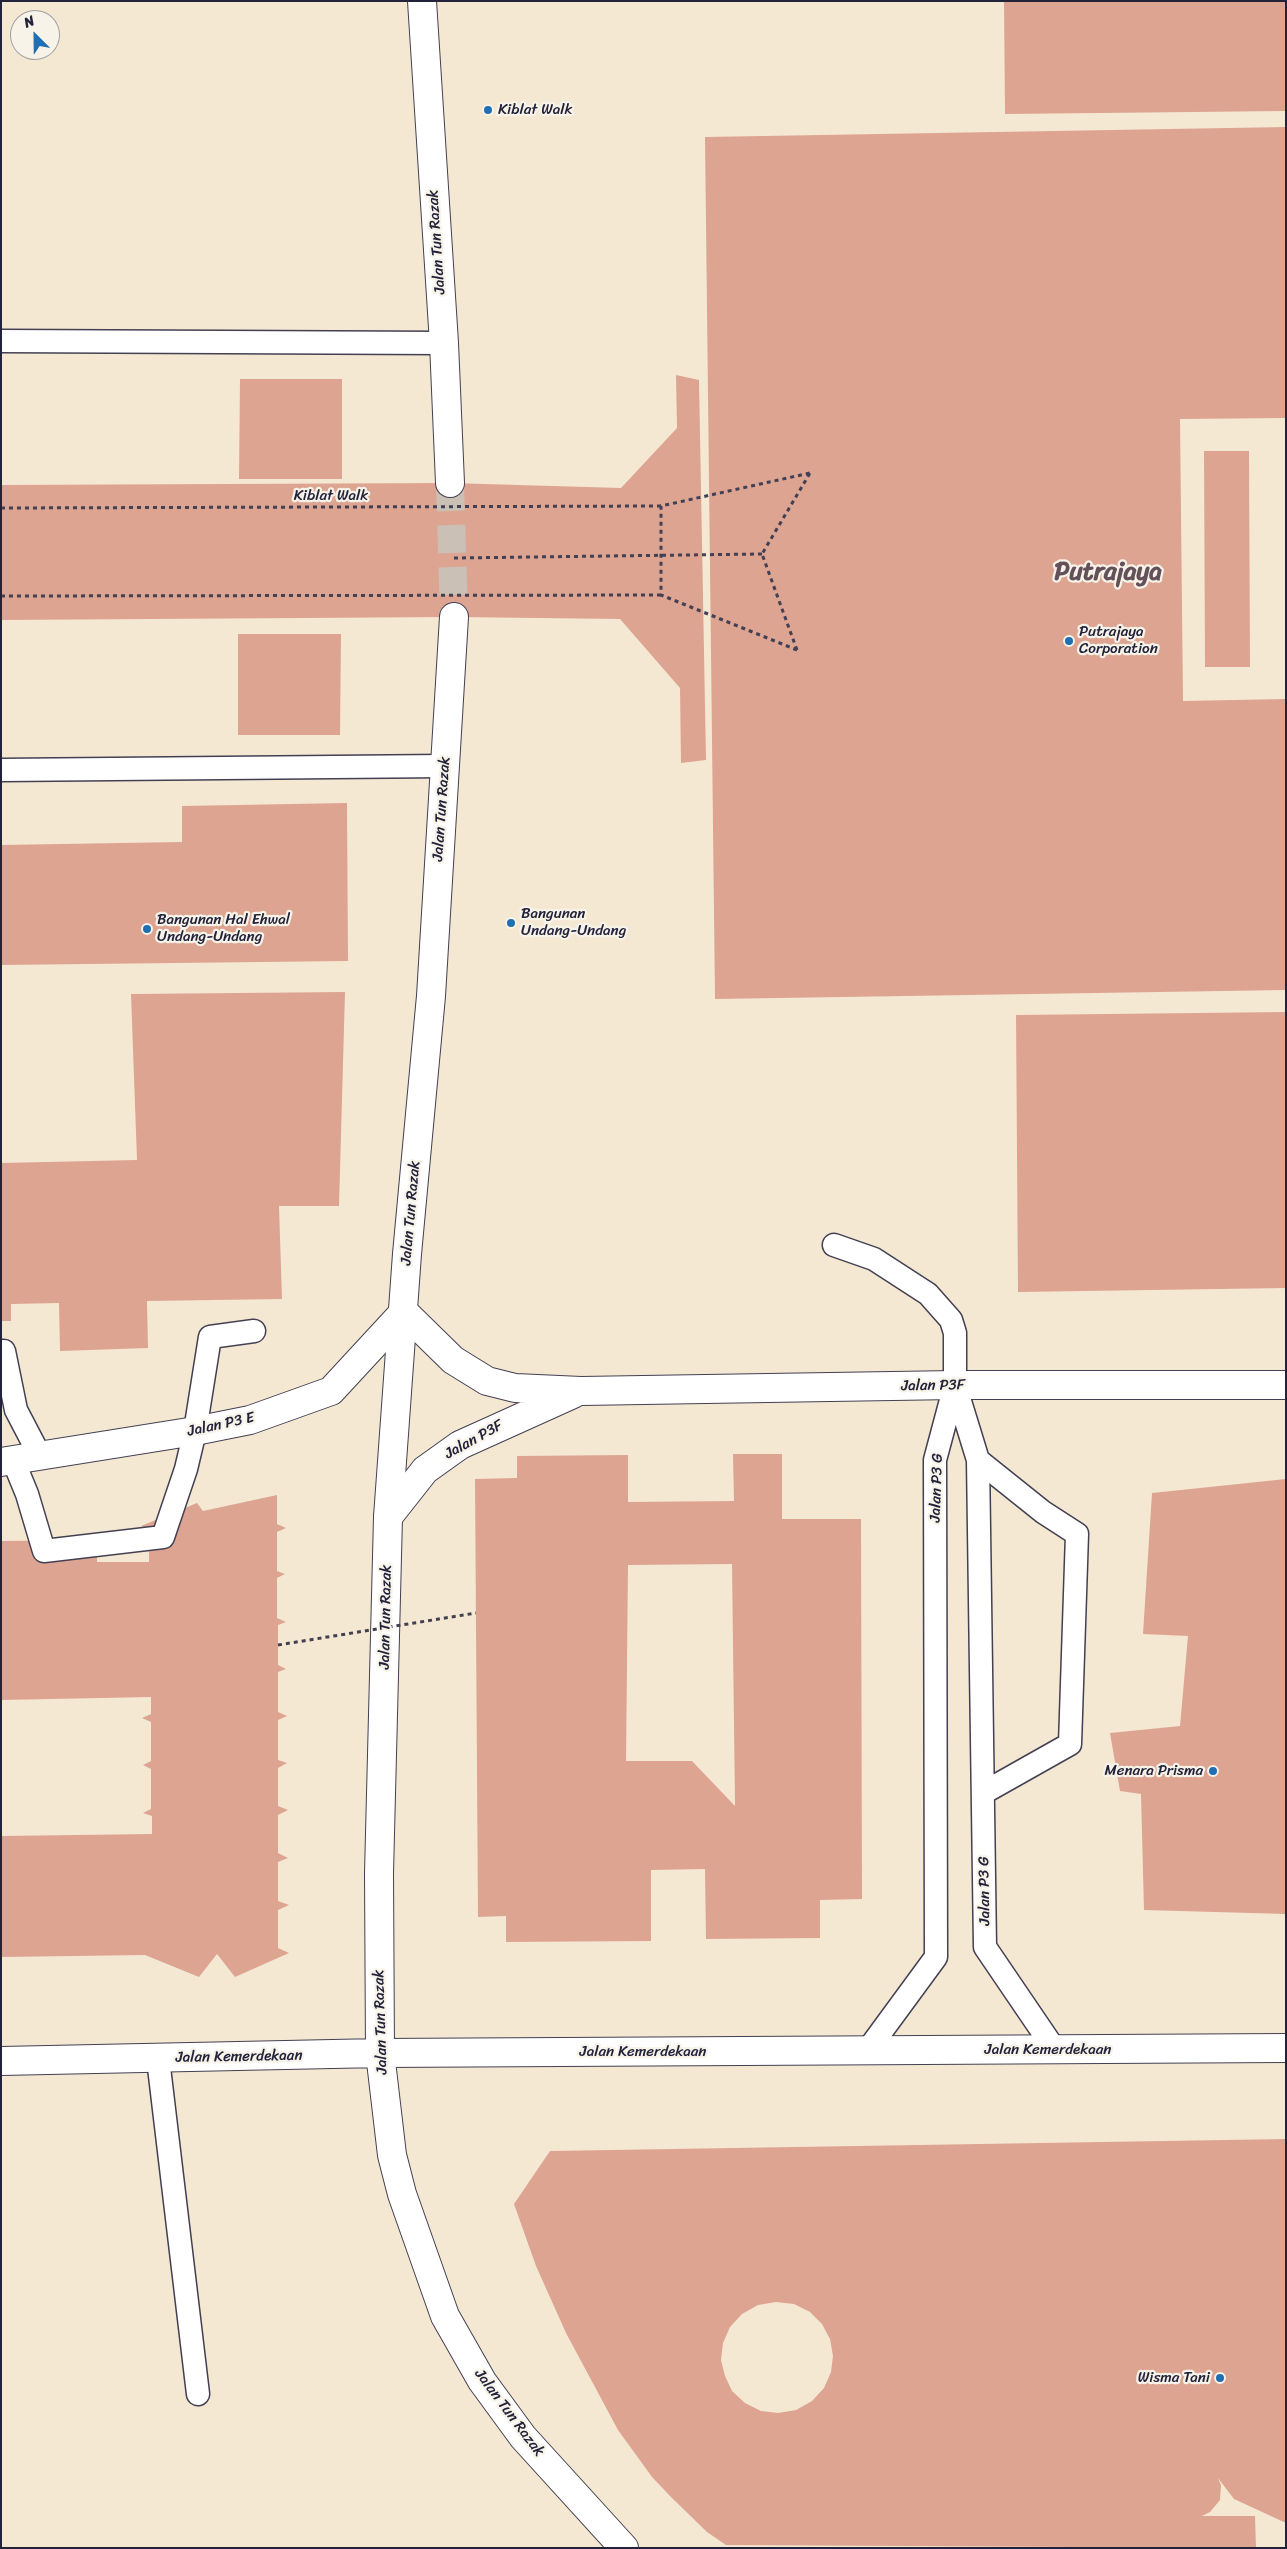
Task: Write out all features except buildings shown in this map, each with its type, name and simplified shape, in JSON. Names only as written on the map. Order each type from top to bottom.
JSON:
[{"type":"street","name":"Jalan Tun Razak","points":[[422,1],[444,343],[450,483]]},
{"type":"street","name":"Jalan Tun Razak","points":[[454,617],[431,996],[388,1517],[379,1873],[380,2053],[392,2155],[402,2194],[445,2316],[482,2381],[524,2437],[624,2548]]},
{"type":"street","name":"Jalan P3F","points":[[404,1312],[454,1360],[487,1381],[515,1388],[581,1391],[955,1385],[1286,1385]]},
{"type":"street","name":"Jalan P3 E","points":[[7,1461],[195,1431],[250,1420],[331,1391],[404,1312]]},
{"type":"street","name":"Jalan P3F","points":[[388,1517],[425,1470],[460,1444],[581,1391]]},
{"type":"street","name":"Jalan Kemerdekaan","points":[[1,2061],[380,2053],[1286,2048]]},
{"type":"lane","points":[[1,341],[444,343]]},
{"type":"lane","points":[[1,770],[445,766]]},
{"type":"lane","points":[[834,1245],[874,1259],[928,1294],[951,1320],[955,1333],[955,1385]]},
{"type":"lane","points":[[7,1461],[27,1494],[44,1550],[162,1537],[186,1469],[195,1431],[210,1337],[254,1331]]},
{"type":"lane","points":[[1,1351],[4,1351],[16,1410],[40,1456]]},
{"type":"lane","name":"Jalan P3 G","points":[[955,1385],[978,1460],[986,1947],[1055,2050]]},
{"type":"lane","name":"Jalan P3 G","points":[[867,2051],[936,1957],[935,1460],[955,1385]]},
{"type":"lane","points":[[978,1460],[1043,1512],[1077,1534],[1070,1744],[983,1793]]},
{"type":"lane","points":[[158,2059],[198,2394]]},
{"type":"path","name":"Kiblat Walk","points":[[1,508],[662,506],[810,473],[762,554]]},
{"type":"path","points":[[661,595],[662,506]]},
{"type":"path","points":[[1,596],[661,595],[797,650],[762,554],[454,558]]},
{"type":"path","points":[[278,1645],[476,1613]]},
{"type":"tunnel","points":[[450,483],[454,617]]},
{"type":"place","name":"Kiblat Walk","points":[[488,110]]},
{"type":"place","name":"Putrajaya Corporation","points":[[1069,641]]},
{"type":"place","name":"Bangunan Undang-Undang","points":[[511,923]]},
{"type":"place","name":"Bangunan Hal Ehwal Undang-Undang","points":[[147,929]]},
{"type":"place","name":"Menara Prisma","points":[[1213,1771]]},
{"type":"place","name":"Wisma Tani","points":[[1220,2378]]},
{"type":"district","name":"Putrajaya","points":[[1108,573]]}]
